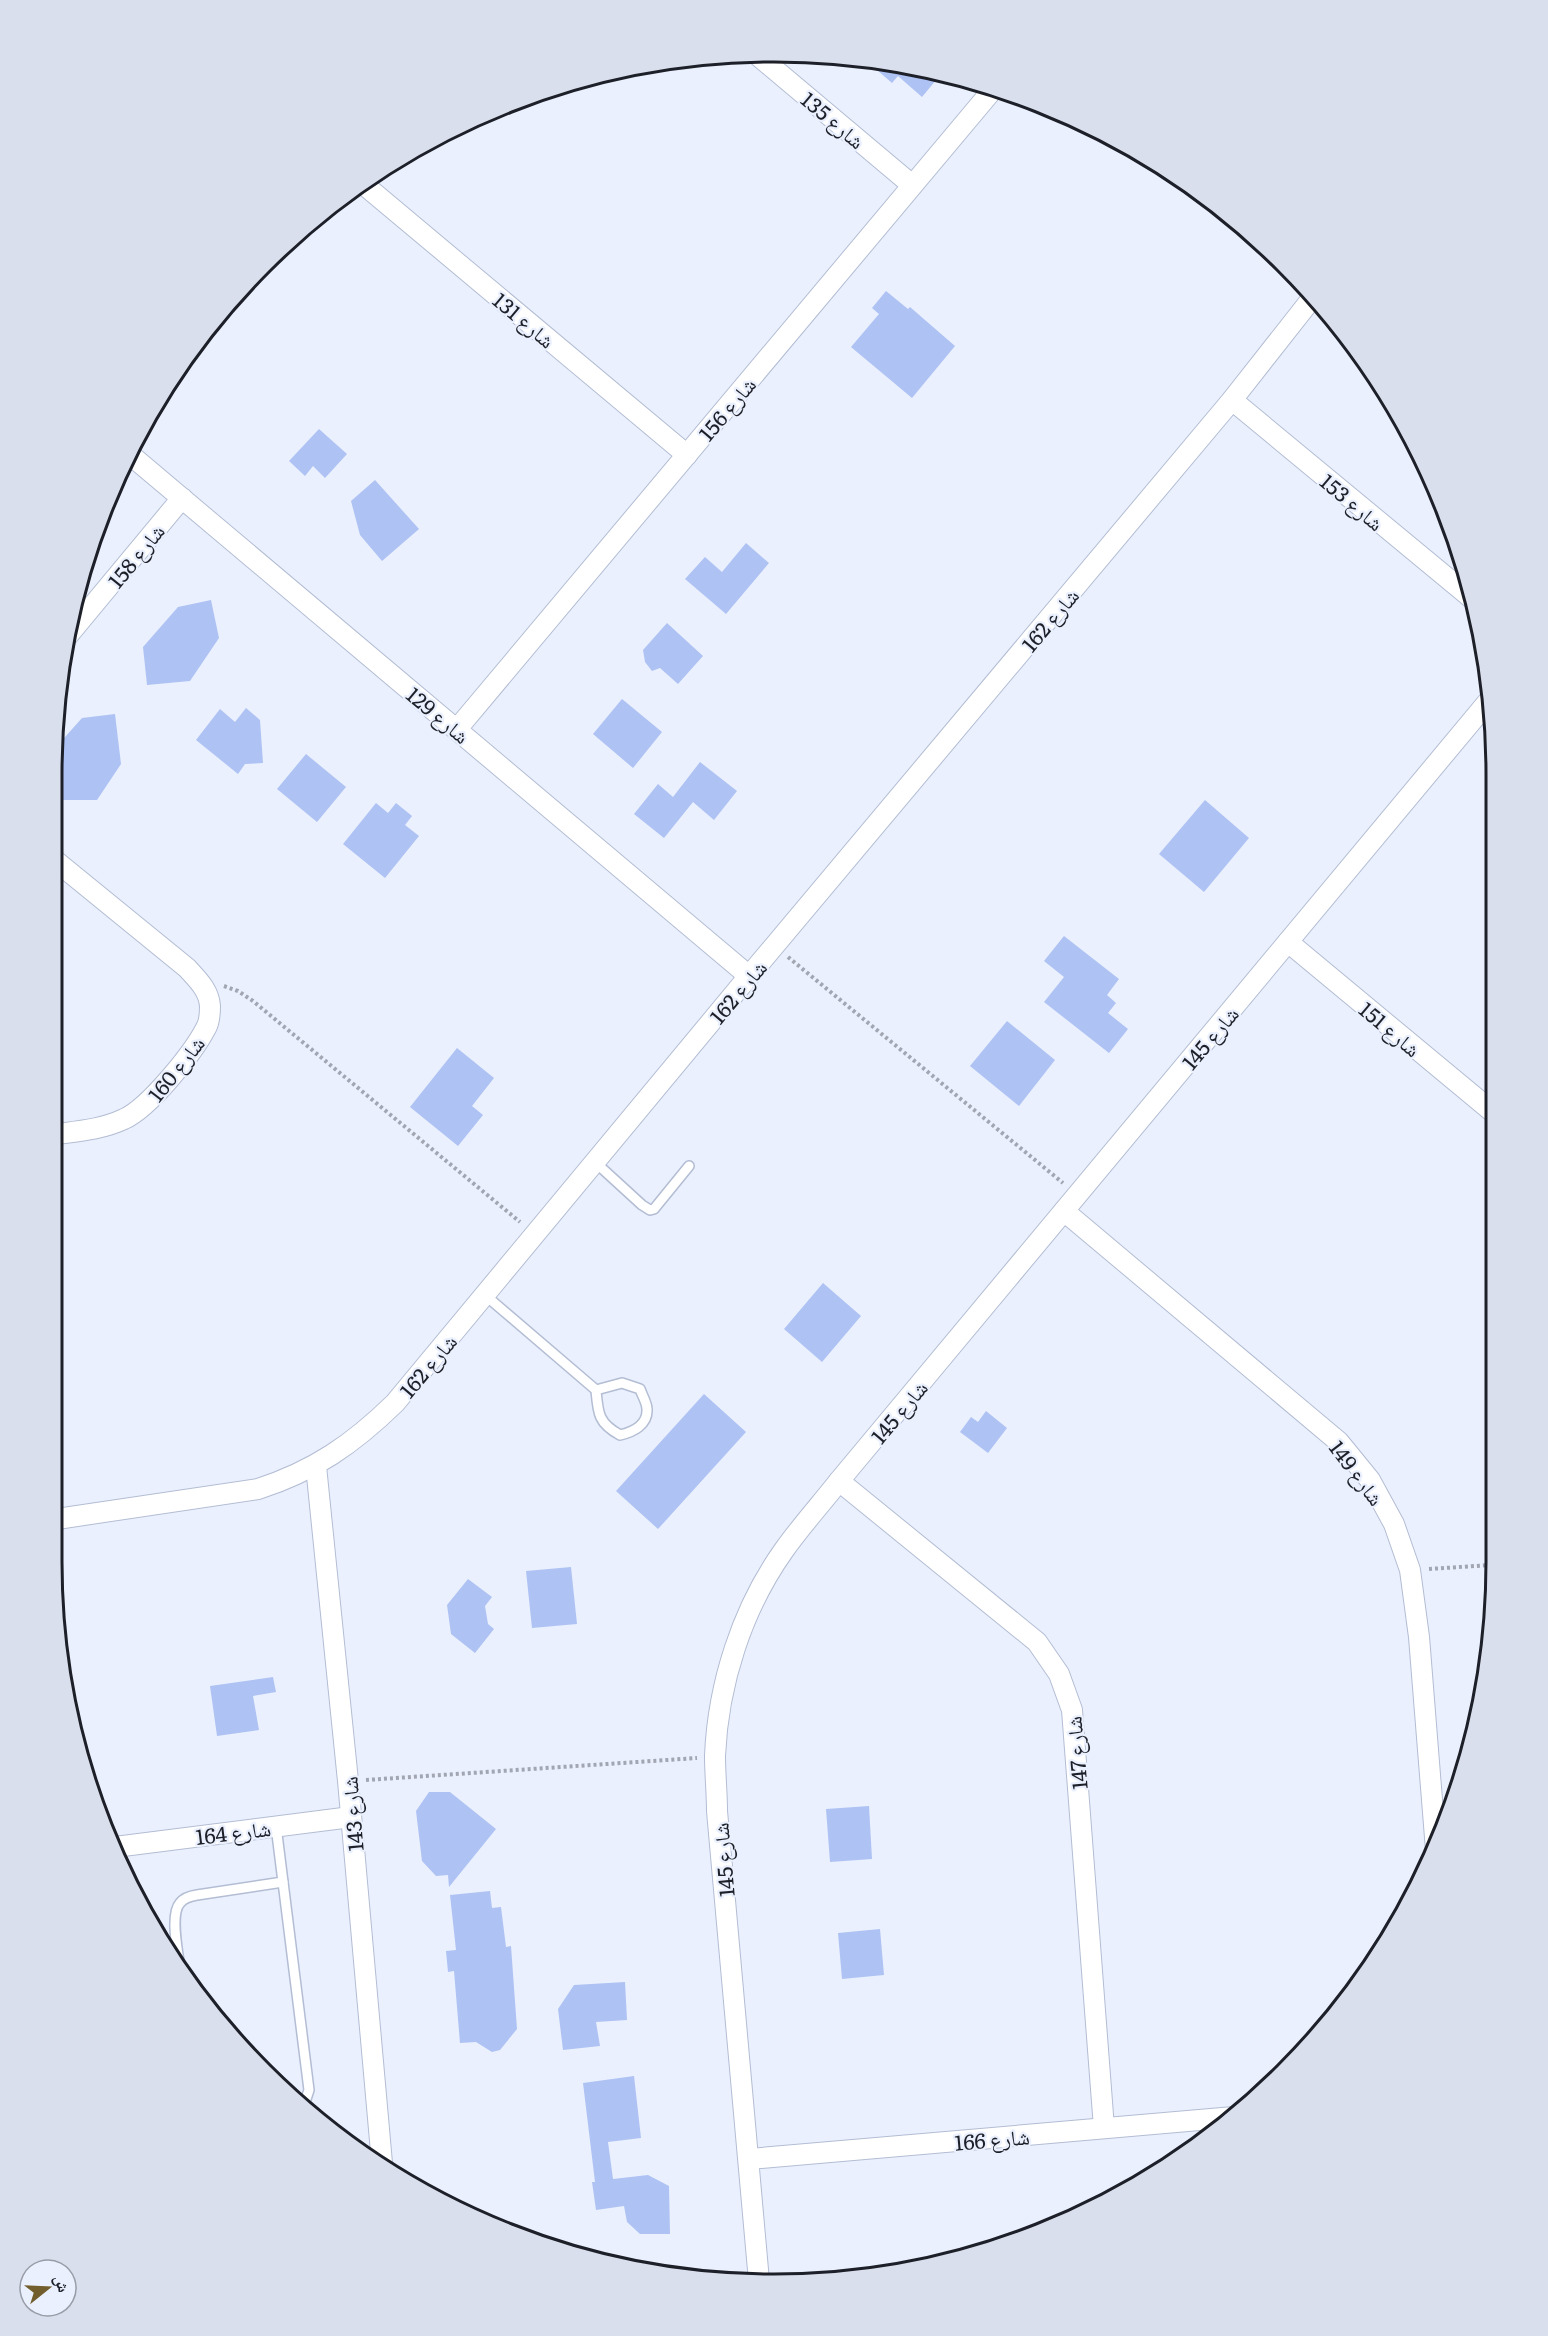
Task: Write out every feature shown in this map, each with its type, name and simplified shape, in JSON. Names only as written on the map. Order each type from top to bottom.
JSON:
[{"type":"street","name":"شارع 135","points":[[766,62],[912,185]]},
{"type":"street","name":"شارع 156","points":[[458,729],[988,95]]},
{"type":"street","name":"شارع 131","points":[[369,189],[687,455]]},
{"type":"street","name":"شارع 162","points":[[62,1518],[258,1489],[288,1480],[316,1466],[371,1427],[395,1403],[774,946],[1232,400],[1309,303]]},
{"type":"street","name":"شارع 153","points":[[1232,400],[1462,590]]},
{"type":"street","name":"شارع 129","points":[[135,459],[749,976]]},
{"type":"street","name":"شارع 158","points":[[78,624],[182,498]]},
{"type":"street","name":"شارع 145","points":[[758,2274],[717,1811],[715,1756],[726,1680],[735,1649],[756,1598],[784,1551],[839,1481],[1483,708]]},
{"type":"street","points":[[62,866],[187,968],[202,984]]},
{"type":"street","name":"شارع 151","points":[[1288,942],[1486,1106]]},
{"type":"street","name":"شارع 160","points":[[62,1133],[106,1127],[126,1119],[144,1107],[160,1091],[207,1027],[210,1004],[202,984]]},
{"type":"street","name":"شارع 149","points":[[1064,1211],[1339,1442],[1370,1480],[1394,1524],[1410,1570],[1419,1637],[1434,1829]]},
{"type":"street","name":"شارع 143","points":[[316,1466],[348,1781],[381,2156]]},
{"type":"street","name":"شارع 147","points":[[839,1481],[1037,1642],[1059,1674],[1072,1710],[1104,2128]]},
{"type":"street","name":"شارع 164","points":[[121,1845],[351,1817]]},
{"type":"street","name":"شارع 166","points":[[749,2159],[1219,2118]]},
{"type":"lane","points":[[595,1162],[650,1210],[689,1166]]},
{"type":"lane","points":[[485,1295],[596,1390],[599,1416],[608,1429],[620,1435],[632,1433],[644,1422],[647,1409],[640,1389],[622,1383],[596,1390]]},
{"type":"lane","points":[[276,1826],[309,2090],[306,2099]]},
{"type":"lane","points":[[179,1953],[175,1914],[178,1904],[187,1897],[283,1882]]},
{"type":"path","points":[[774,946],[1077,1195]]},
{"type":"path","points":[[202,984],[221,985],[238,991],[252,1001],[535,1234]]},
{"type":"path","points":[[1410,1570],[1486,1565]]},
{"type":"path","points":[[348,1781],[715,1756]]},
{"type":"building","points":[[876,69],[936,81],[922,97],[898,76],[892,83]]},
{"type":"building","points":[[886,291],[908,309],[910,307],[955,346],[912,398],[851,347],[879,314],[872,308]]},
{"type":"building","points":[[319,429],[347,454],[325,478],[313,466],[305,476],[289,461]]},
{"type":"building","points":[[375,480],[419,529],[382,561],[360,535],[351,501]]},
{"type":"building","points":[[746,543],[769,563],[726,614],[685,579],[705,557],[722,572]]},
{"type":"building","points":[[211,600],[219,638],[190,681],[147,685],[143,647],[178,607]]},
{"type":"building","points":[[667,623],[703,656],[678,684],[660,668],[652,671],[645,662],[643,650]]},
{"type":"building","points":[[622,699],[662,732],[633,768],[593,734]]},
{"type":"building","points":[[246,708],[260,720],[263,763],[245,764],[238,774],[196,740],[220,709],[235,722]]},
{"type":"building","points":[[115,714],[121,764],[97,800],[62,800],[63,740],[82,718]]},
{"type":"building","points":[[306,754],[346,787],[317,822],[277,789]]},
{"type":"building","points":[[700,762],[737,791],[714,820],[693,802],[664,838],[634,814],[658,784],[673,797]]},
{"type":"building","points":[[1205,800],[1249,838],[1204,892],[1159,854]]},
{"type":"building","points":[[376,803],[388,813],[396,803],[412,816],[405,825],[419,836],[385,878],[343,844]]},
{"type":"building","points":[[1064,936],[1119,979],[1107,995],[1116,1003],[1108,1013],[1128,1029],[1109,1053],[1044,1002],[1064,977],[1044,961]]},
{"type":"building","points":[[1007,1021],[1055,1060],[1019,1106],[970,1066]]},
{"type":"building","points":[[457,1048],[494,1078],[472,1106],[483,1115],[458,1146],[410,1107]]},
{"type":"building","points":[[823,1283],[861,1316],[822,1362],[784,1329]]},
{"type":"building","points":[[704,1394],[746,1432],[658,1529],[616,1491]]},
{"type":"building","points":[[986,1411],[1007,1428],[988,1453],[960,1432],[971,1417],[978,1422]]},
{"type":"building","points":[[571,1567],[577,1624],[532,1628],[526,1571]]},
{"type":"building","points":[[468,1579],[492,1597],[485,1606],[488,1624],[494,1629],[475,1653],[451,1634],[447,1605]]},
{"type":"building","points":[[273,1677],[276,1692],[253,1696],[259,1730],[217,1736],[210,1686]]},
{"type":"building","points":[[429,1792],[450,1792],[496,1829],[449,1887],[448,1875],[436,1876],[422,1861],[416,1811]]},
{"type":"building","points":[[869,1806],[872,1859],[830,1862],[826,1809]]},
{"type":"building","points":[[490,1891],[492,1908],[501,1907],[506,1947],[511,1946],[517,2029],[500,2050],[492,2052],[476,2042],[460,2043],[454,1971],[448,1972],[446,1951],[456,1950],[450,1895]]},
{"type":"building","points":[[880,1929],[884,1975],[842,1979],[838,1933]]},
{"type":"building","points":[[625,1982],[627,2020],[596,2022],[600,2046],[563,2050],[558,2009],[574,1985]]},
{"type":"building","points":[[634,2076],[641,2138],[608,2142],[613,2179],[648,2175],[669,2186],[670,2234],[640,2234],[627,2222],[624,2206],[596,2210],[592,2182],[595,2182],[583,2083]]}]
